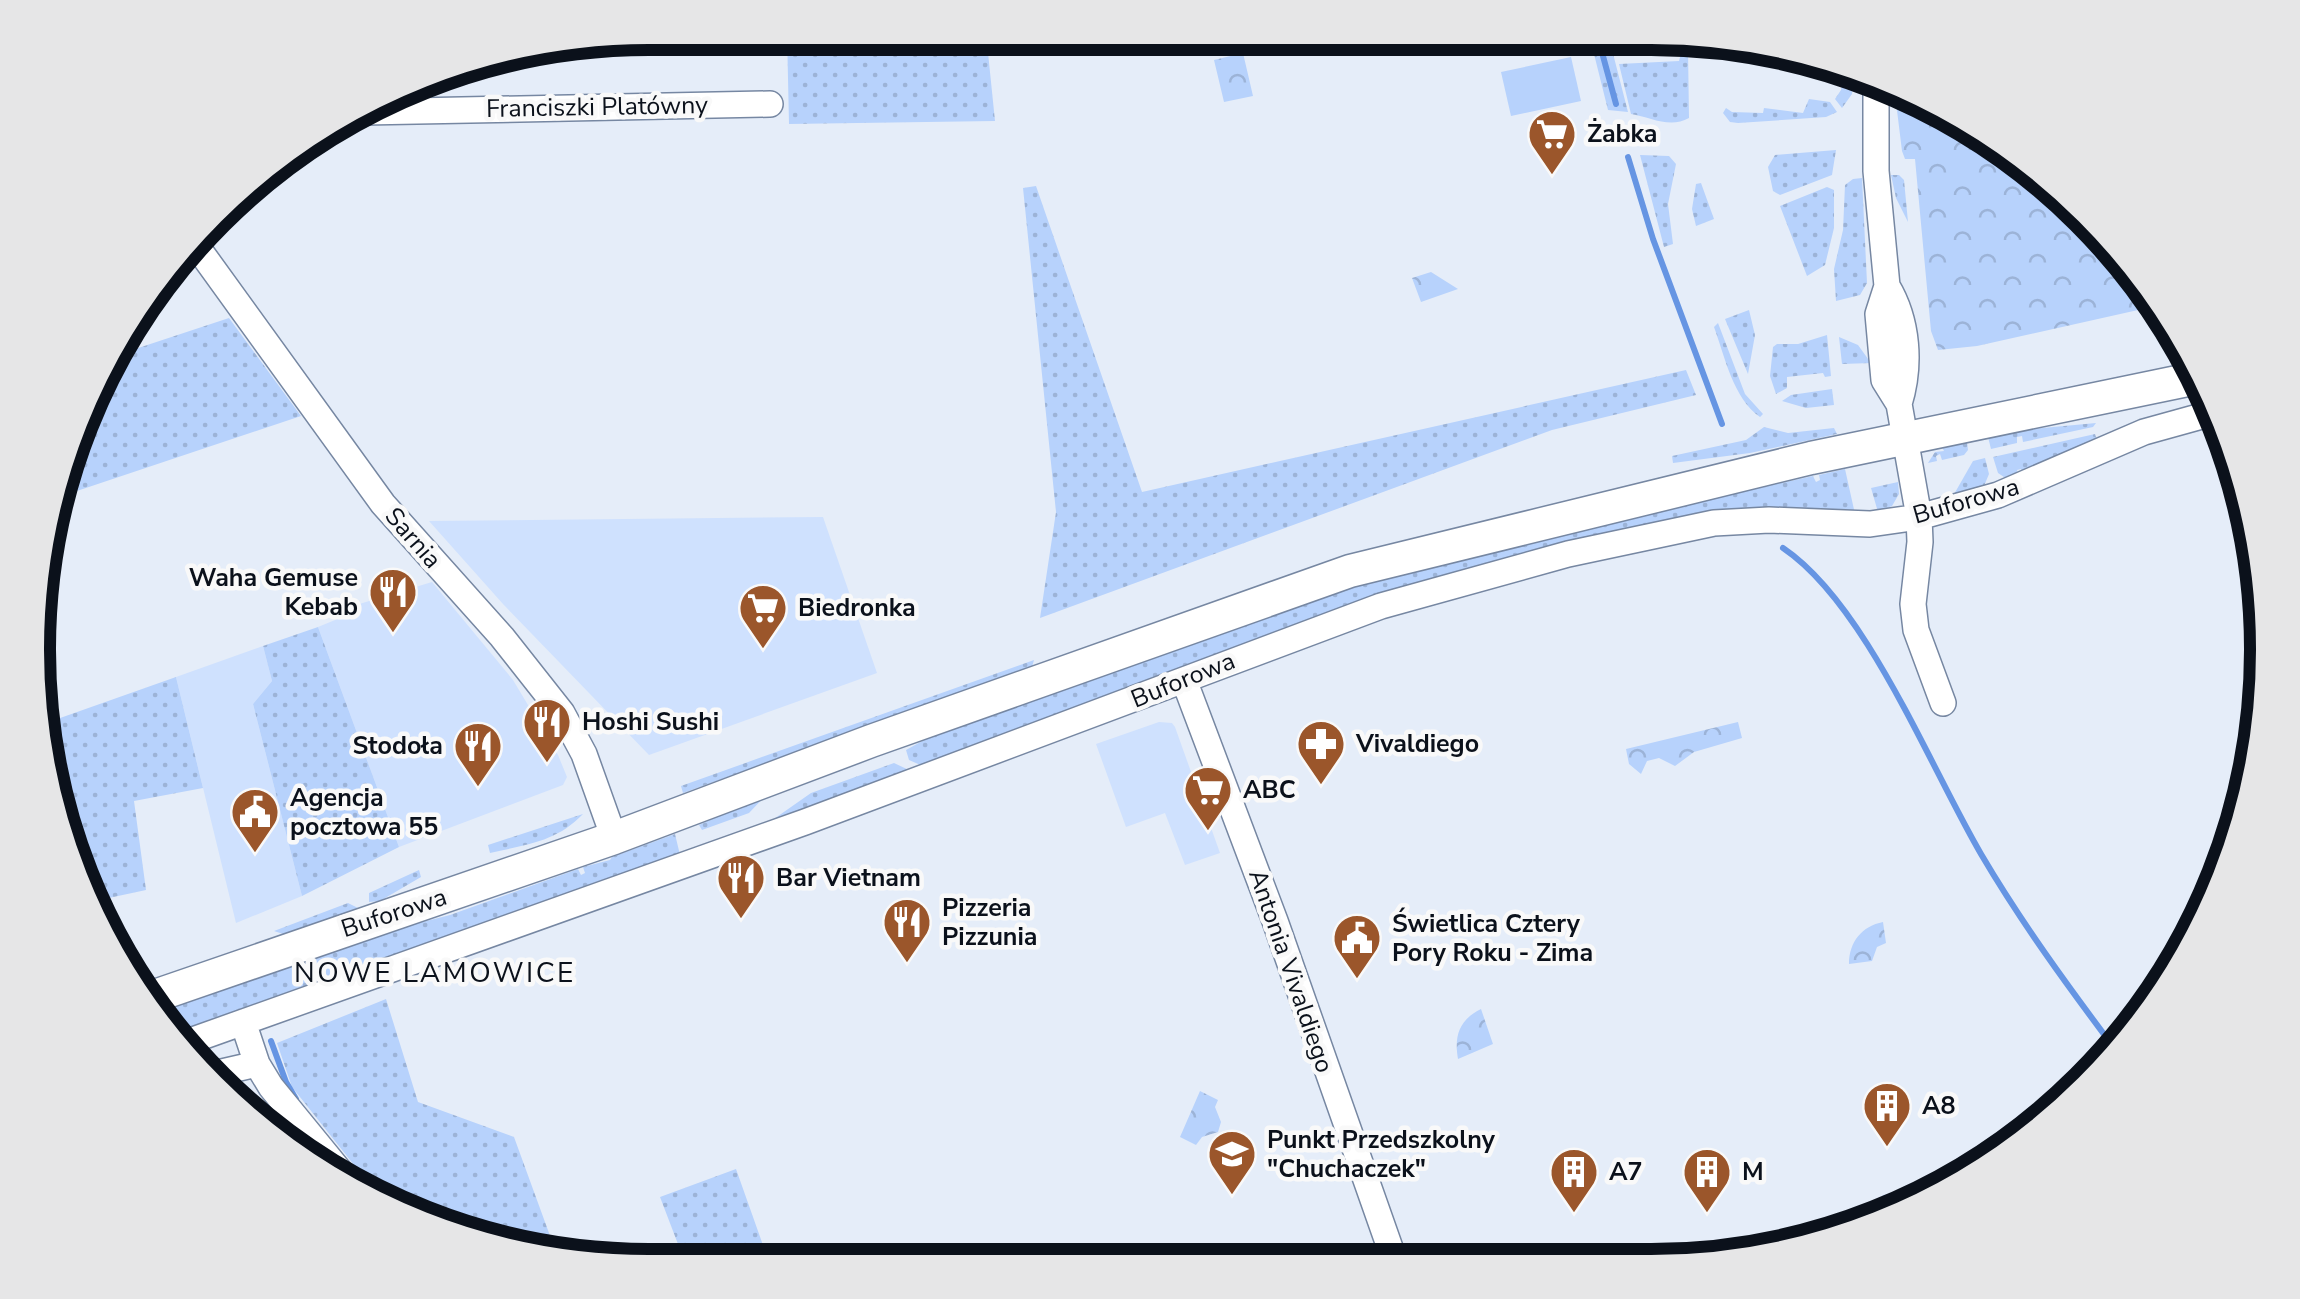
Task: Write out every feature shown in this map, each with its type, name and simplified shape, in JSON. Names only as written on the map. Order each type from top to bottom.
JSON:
[{"type":"main road","name":"Buforowa","points":[[159,994],[614,838],[888,734],[1350,571],[1904,438],[2186,380]]},
{"type":"street","points":[[1876,94],[1875,152],[1887,286],[1900,308],[1908,376],[1899,404],[1918,516],[1915,617],[1944,703]]},
{"type":"street","name":"Franciszki Platówny","points":[[385,112],[770,104]]},
{"type":"street","name":"Sarnia","points":[[201,252],[383,504],[540,682],[562,713],[584,754],[614,838]]},
{"type":"street","name":"Buforowa","points":[[194,1039],[804,822],[1398,601],[1498,572],[1714,523],[1768,520],[1870,524],[1918,516],[1998,495],[2144,432],[2202,416]]},
{"type":"street","name":"Antonia Vivaldiego","points":[[1184,680],[1275,921],[1390,1249]]},
{"type":"street","points":[[243,1022],[257,1064],[319,1150]]},
{"type":"street","points":[[225,1071],[257,1064]]},
{"type":"shaded area","points":[[823,517],[877,673],[649,755],[429,521]]},
{"type":"shaded area","points":[[432,582],[513,680],[567,777],[563,785],[399,847],[318,627],[357,611],[356,605]]},
{"type":"shaded area","points":[[263,646],[272,681],[253,704],[302,896],[236,923],[176,677]]},
{"type":"shaded area","points":[[1159,722],[1175,727],[1220,853],[1185,865],[1165,813],[1126,827],[1096,744]]},
{"type":"green space","points":[[787,50],[988,50],[995,121],[789,124]]},
{"type":"green space","points":[[1593,50],[1612,50],[1628,112],[1608,110]]},
{"type":"green space","points":[[1682,51],[1688,51],[1689,118],[1667,122],[1631,114],[1619,64],[1679,61]]},
{"type":"green space","points":[[1243,53],[1253,96],[1224,102],[1214,60]]},
{"type":"green space","points":[[1571,57],[1581,101],[1511,116],[1501,72]]},
{"type":"green space","points":[[1842,82],[1853,86],[1852,94],[1842,108],[1835,99]]},
{"type":"green space","points":[[1809,99],[1830,102],[1837,112],[1826,117],[1738,123],[1730,122],[1723,113],[1726,108],[1732,112],[1763,113],[1764,108],[1803,113]]},
{"type":"green space","points":[[1896,103],[1984,151],[2046,199],[2101,254],[2144,309],[1977,346],[1938,350],[1931,331],[1915,159],[1905,159]]},
{"type":"green space","points":[[1836,150],[1832,175],[1780,195],[1773,191],[1768,167],[1775,155]]},
{"type":"green space","points":[[1640,155],[1669,156],[1676,164],[1668,204],[1673,244],[1664,247]]},
{"type":"green space","points":[[1891,175],[1904,180],[1908,222],[1896,198]]},
{"type":"green space","points":[[1862,178],[1867,283],[1860,295],[1836,301],[1834,269],[1843,230],[1845,185]]},
{"type":"green space","points":[[1701,183],[1714,219],[1696,226],[1692,209],[1696,184]]},
{"type":"green space","points":[[1036,186],[1142,492],[1686,370],[1696,395],[1552,430],[1040,618],[1056,512],[1023,188]]},
{"type":"green space","points":[[1827,187],[1834,190],[1834,228],[1825,265],[1807,276],[1780,206]]},
{"type":"green space","points":[[1431,272],[1458,289],[1421,302],[1412,278]]},
{"type":"green space","points":[[1749,310],[1755,335],[1748,374],[1725,319]]},
{"type":"green space","points":[[229,318],[301,416],[70,493],[96,420],[130,351]]},
{"type":"green space","points":[[1718,323],[1745,394],[1763,414],[1760,417],[1743,399],[1731,376],[1714,327]]},
{"type":"green space","points":[[1827,335],[1831,376],[1825,377],[1823,373],[1787,377],[1787,388],[1776,394],[1770,376],[1773,347]]},
{"type":"green space","points":[[1839,337],[1858,345],[1871,363],[1842,364]]},
{"type":"green space","points":[[1832,389],[1834,405],[1806,408],[1782,401],[1791,395]]},
{"type":"green space","points":[[2096,423],[2093,427],[2023,442],[2022,436],[2017,437],[2017,443],[1991,449],[1988,437],[2021,430]]},
{"type":"green space","points":[[1764,427],[1788,433],[1834,428],[1837,434],[1750,453],[1673,463],[1672,456],[1746,440]]},
{"type":"green space","points":[[2095,434],[2097,440],[2023,473],[2017,470],[2018,475],[2007,479],[1998,473],[1993,457]]},
{"type":"green space","points":[[1967,442],[1964,455],[1942,460],[1940,454],[1937,461],[1928,463],[1935,452],[1944,451],[1942,447]]},
{"type":"green space","points":[[1985,458],[1989,474],[1984,486],[1953,496],[1973,461]]},
{"type":"green space","points":[[1845,469],[1855,514],[1699,514],[925,767],[909,760],[906,750],[935,734],[1300,600],[1506,544],[1813,476],[1816,482],[1819,475]]},
{"type":"green space","points":[[1898,482],[1899,494],[1892,506],[1878,512],[1871,488]]},
{"type":"green space","points":[[318,627],[399,847],[302,896],[253,704],[272,681],[263,646]]},
{"type":"green space","points":[[1034,660],[1032,667],[683,793],[681,786]]},
{"type":"green space","points":[[176,677],[203,788],[134,801],[146,890],[105,899],[70,805],[54,720]]},
{"type":"green space","points":[[1738,722],[1742,738],[1694,752],[1675,766],[1659,758],[1647,761],[1641,774],[1629,764],[1626,749]]},
{"type":"green space","points":[[894,763],[911,771],[771,821],[811,793]]},
{"type":"green space","points":[[768,793],[749,813],[702,830],[699,825]]},
{"type":"green space","points":[[583,814],[553,836],[490,853],[488,845]]},
{"type":"green space","points":[[675,834],[680,855],[187,1030],[167,1005],[352,940],[450,915],[578,869],[581,875],[585,873],[583,867]]},
{"type":"green space","points":[[419,870],[421,877],[380,901],[369,902],[369,893]]},
{"type":"green space","points":[[348,903],[358,908],[286,935],[274,931]]},
{"type":"green space","points":[[1883,922],[1886,943],[1877,947],[1872,961],[1849,964],[1858,936]]},
{"type":"green space","points":[[386,999],[418,1102],[514,1137],[552,1240],[457,1217],[366,1177],[292,1087],[277,1043]]},
{"type":"green space","points":[[1481,1009],[1493,1044],[1458,1059],[1460,1030]]},
{"type":"green space","points":[[1200,1091],[1218,1100],[1215,1107],[1221,1122],[1218,1132],[1202,1137],[1196,1145],[1180,1137]]},
{"type":"green space","points":[[736,1169],[764,1249],[680,1249],[660,1197]]},
{"type":"green space","points":[[1905,1192],[1879,1203],[1883,1195]]},
{"type":"waterway","points":[[1601,50],[1616,104]]},
{"type":"waterway","points":[[1628,157],[1653,239],[1722,424]]},
{"type":"waterway","points":[[1783,548],[1842,607],[1868,646],[1996,879],[2107,1038]]},
{"type":"waterway","points":[[271,1041],[296,1099]]},
{"type":"place","name":"Żabka","points":[[1552,176]]},
{"type":"place","name":"Waha Gemuse Kebab","points":[[393,634]]},
{"type":"place","name":"Biedronka","points":[[763,650]]},
{"type":"place","name":"Hoshi Sushi","points":[[547,764]]},
{"type":"place","name":"Vivaldiego","points":[[1321,786]]},
{"type":"place","name":"Stodoła","points":[[478,788]]},
{"type":"place","name":"ABC","points":[[1208,832]]},
{"type":"place","name":"Agencja pocztowa 55","points":[[255,854]]},
{"type":"place","name":"Bar Vietnam","points":[[741,920]]},
{"type":"place","name":"Pizzeria Pizzunia","points":[[907,964]]},
{"type":"place","name":"Świetlica Cztery Pory Roku - Zima","points":[[1357,980]]},
{"type":"place","name":"A8","points":[[1887,1148]]},
{"type":"place","name":"Punkt Przedszkolny \"Chuchaczek\"","points":[[1232,1196]]},
{"type":"place","name":"A7","points":[[1574,1214]]},
{"type":"place","name":"M","points":[[1707,1214]]},
{"type":"district","name":"NOWE LAMOWICE","points":[[435,973]]}]
